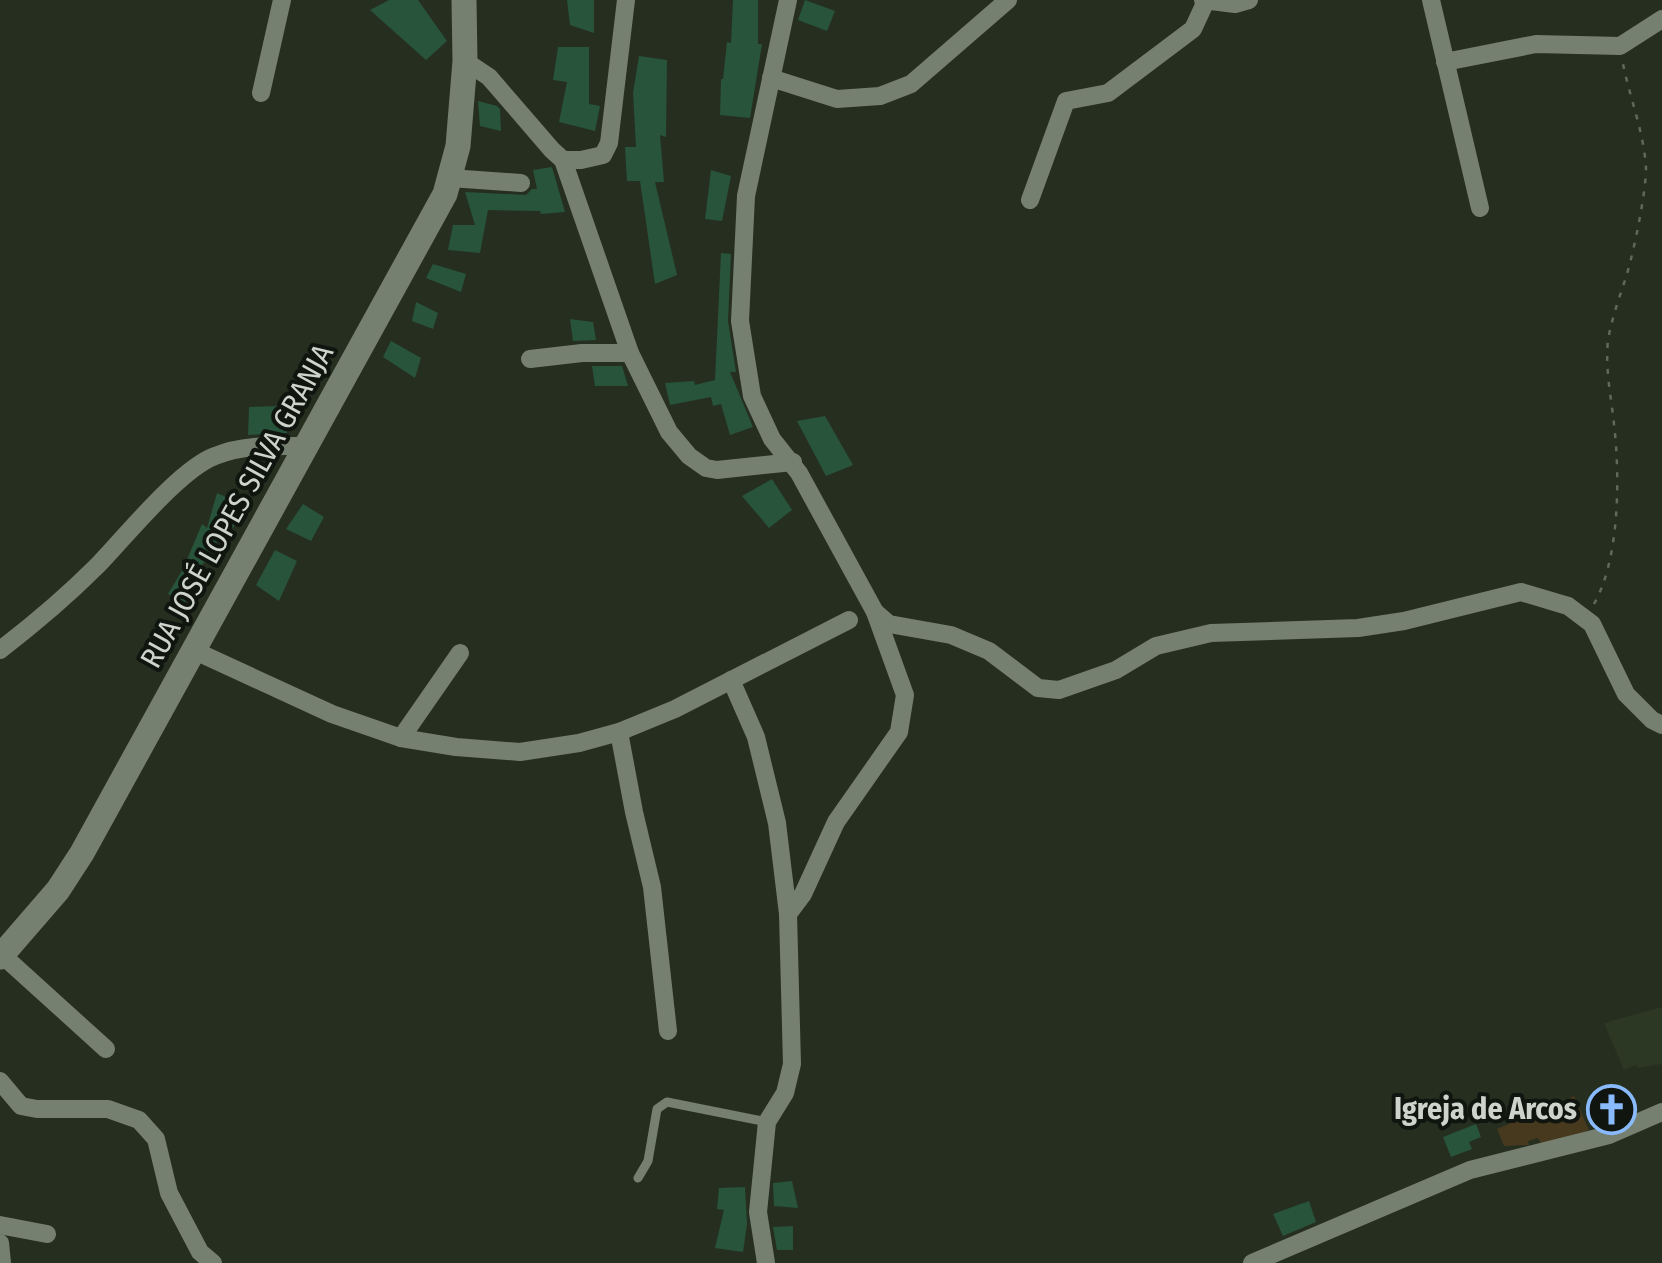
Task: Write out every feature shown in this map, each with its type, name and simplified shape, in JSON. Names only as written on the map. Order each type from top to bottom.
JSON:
[{"type":"main road","name":"RUA JOSÉ LOPES SILVA GRANJA","points":[[1,954],[58,890],[74,865],[445,194],[458,146],[464,0]]},
{"type":"street","points":[[261,93],[282,0]]},
{"type":"street","points":[[563,160],[602,156],[609,143],[626,0]]},
{"type":"street","points":[[788,0],[746,196],[740,321],[752,396],[772,439],[792,462],[875,612],[905,695],[898,732],[836,822],[802,894],[788,914]]},
{"type":"street","points":[[770,78],[837,99],[880,96],[911,84],[1008,0]]},
{"type":"street","points":[[1030,200],[1066,101],[1108,93],[1193,30],[1204,1],[1235,4],[1249,0]]},
{"type":"street","points":[[1431,0],[1480,208]]},
{"type":"street","points":[[1446,62],[1536,44],[1620,46],[1662,18]]},
{"type":"street","points":[[464,61],[489,77],[563,160],[630,353],[669,432],[689,456],[706,468],[792,462]]},
{"type":"street","points":[[450,178],[520,183]]},
{"type":"street","points":[[530,359],[630,353]]},
{"type":"street","points":[[0,650],[95,568],[197,466],[215,456],[258,446],[306,446]]},
{"type":"street","points":[[875,612],[890,624],[951,635],[989,651],[1038,688],[1059,690],[1116,670],[1156,646],[1211,633],[1358,628],[1520,592],[1568,606],[1589,621],[1626,694],[1662,725]]},
{"type":"street","points":[[193,650],[332,714],[401,738],[456,748],[520,752],[619,732],[675,709],[849,620]]},
{"type":"street","points":[[401,738],[460,652]]},
{"type":"street","points":[[732,680],[756,737],[777,823],[788,914],[792,1064],[785,1093],[767,1122],[758,1212],[766,1263]]},
{"type":"street","points":[[619,732],[652,886],[668,1032]]},
{"type":"street","points":[[1,954],[106,1049]]},
{"type":"street","points":[[0,1080],[21,1106],[108,1110],[139,1120],[156,1139],[169,1193],[200,1252],[214,1263]]},
{"type":"street","points":[[1252,1263],[1470,1170],[1610,1136],[1662,1112]]},
{"type":"street","points":[[0,1225],[47,1234]]},
{"type":"street","points":[[0,1243],[2,1263]]},
{"type":"lane","points":[[638,1178],[648,1161],[656,1109],[667,1102],[767,1122]]},
{"type":"path","points":[[1589,621],[1612,552],[1618,465],[1607,373],[1608,344],[1612,318],[1629,269],[1646,171],[1620,46]]},
{"type":"shaded area","points":[[1662,1007],[1662,1064],[1638,1068],[1636,1065],[1624,1070],[1604,1023]]},
{"type":"shaded area","points":[[1574,1096],[1589,1130],[1555,1144],[1542,1145],[1538,1138],[1528,1141],[1529,1145],[1504,1146],[1497,1129]]},
{"type":"building","points":[[389,0],[418,0],[447,41],[426,60],[370,10]]},
{"type":"building","points":[[567,0],[594,0],[594,33],[570,25]]},
{"type":"building","points":[[733,0],[758,0],[758,44],[762,44],[750,118],[720,115],[721,79],[727,42],[731,43]]},
{"type":"building","points":[[805,0],[835,11],[827,31],[798,20]]},
{"type":"building","points":[[558,47],[589,47],[589,104],[600,106],[595,131],[559,122],[567,82],[553,80]]},
{"type":"building","points":[[639,56],[667,60],[666,137],[660,135],[664,182],[655,182],[677,275],[655,284],[640,181],[627,181],[625,147],[636,147],[633,93]]},
{"type":"building","points":[[478,101],[500,109],[501,131],[480,126]]},
{"type":"building","points":[[552,167],[565,212],[488,210],[480,253],[448,250],[453,225],[475,225],[465,192],[526,195],[537,189],[533,170]]},
{"type":"building","points":[[711,170],[731,176],[722,221],[705,219]]},
{"type":"building","points":[[721,253],[731,254],[728,321],[736,372],[730,372],[753,427],[730,435],[721,404],[713,406],[711,397],[670,405],[665,383],[694,381],[695,385],[715,380]]},
{"type":"building","points":[[433,264],[466,274],[461,292],[426,278]]},
{"type":"building","points":[[416,302],[438,313],[433,329],[412,321]]},
{"type":"building","points":[[570,319],[593,322],[596,340],[573,341]]},
{"type":"building","points":[[391,341],[421,358],[415,378],[383,357]]},
{"type":"building","points":[[592,366],[622,366],[628,386],[595,386]]},
{"type":"building","points":[[284,406],[287,433],[248,435],[249,407]]},
{"type":"building","points":[[825,416],[853,465],[826,476],[797,421]]},
{"type":"building","points":[[772,479],[792,510],[769,528],[742,496]]},
{"type":"building","points":[[217,493],[245,505],[233,528],[223,521],[210,564],[204,562],[185,602],[168,594],[202,524],[207,528]]},
{"type":"building","points":[[303,504],[324,517],[311,541],[286,529]]},
{"type":"building","points":[[275,550],[297,561],[279,601],[256,585]]},
{"type":"building","name":"Igreja de Arcos","points":[[1620,1084],[1624,1093],[1629,1091],[1632,1112],[1599,1125],[1588,1097]]},
{"type":"building","points":[[1476,1124],[1481,1137],[1469,1142],[1472,1149],[1451,1157],[1443,1137]]},
{"type":"building","points":[[792,1181],[798,1208],[774,1206],[773,1183]]},
{"type":"building","points":[[745,1187],[747,1224],[743,1252],[715,1248],[724,1210],[717,1209],[719,1188]]},
{"type":"building","points":[[1309,1201],[1316,1222],[1283,1236],[1273,1214]]},
{"type":"building","points":[[793,1226],[793,1250],[777,1250],[773,1227]]},
{"type":"place","name":"Igreja de Arcos","points":[[1612,1109]]}]
